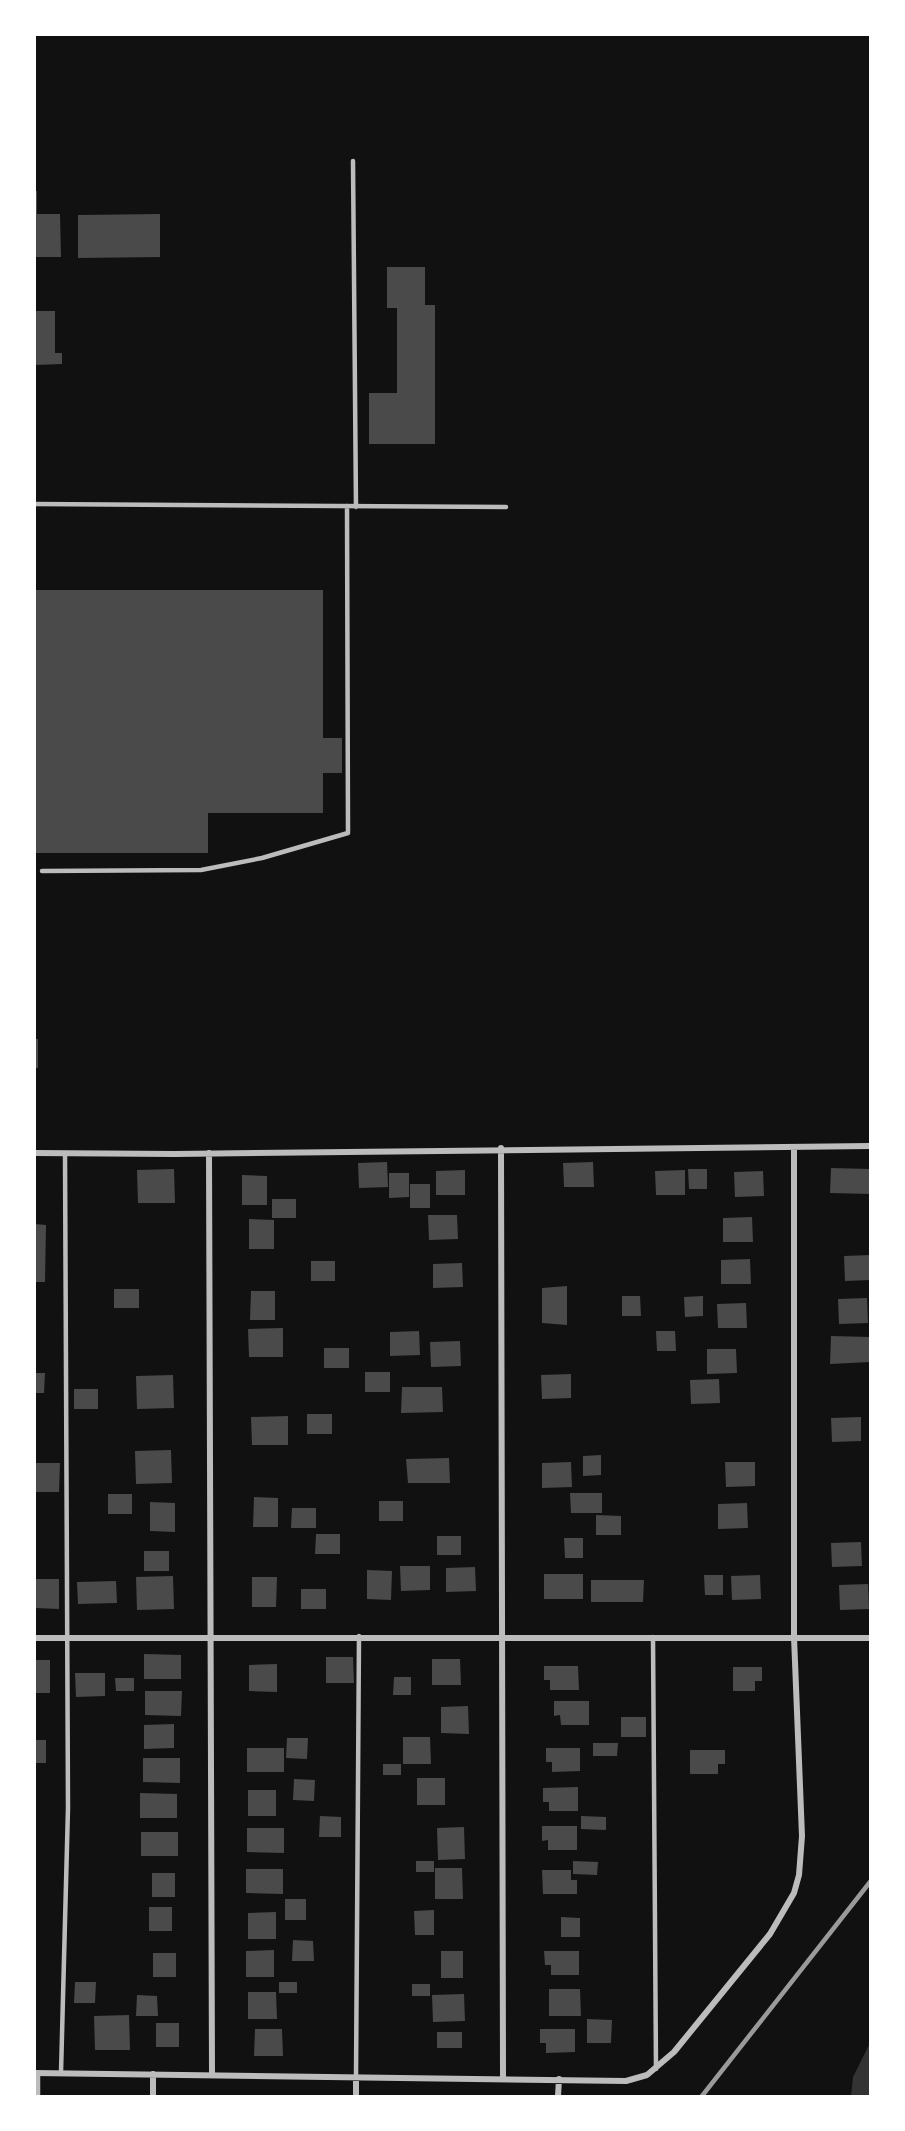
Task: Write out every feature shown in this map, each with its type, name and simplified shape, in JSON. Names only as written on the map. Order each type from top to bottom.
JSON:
[{"type":"street","points":[[34,1153],[870,1146]]},
{"type":"street","points":[[36,2073],[503,2077],[626,2081],[656,2069],[674,2052],[782,1917],[794,1893],[799,1875],[801,1814],[794,1637],[794,1147]]},
{"type":"street","points":[[501,1148],[503,2077]]},
{"type":"street","points":[[209,1153],[212,2075]]},
{"type":"street","points":[[34,1638],[359,1636],[870,1638]]},
{"type":"street","points":[[153,2074],[153,2097]]},
{"type":"street","points":[[356,2077],[356,2097]]},
{"type":"street","points":[[558,2097],[559,2079]]},
{"type":"lane","points":[[353,161],[356,507]]},
{"type":"lane","points":[[34,504],[506,507]]},
{"type":"lane","points":[[42,871],[201,870],[262,858],[348,833],[347,506]]},
{"type":"lane","points":[[61,2073],[68,1808],[65,1153]]},
{"type":"lane","points":[[356,2077],[359,1636]]},
{"type":"lane","points":[[653,1637],[656,2069]]},
{"type":"lane","points":[[36,2073],[38,2097]]},
{"type":"shaded area","points":[[870,2043],[870,2096],[851,2096],[853,2077]]},
{"type":"building","points":[[34,191],[37,191],[37,214],[60,214],[61,257],[34,257]]},
{"type":"building","points":[[160,214],[160,257],[78,258],[78,215]]},
{"type":"building","points":[[387,267],[425,267],[425,305],[435,305],[435,444],[369,444],[369,393],[397,393],[397,308],[387,308]]},
{"type":"building","points":[[34,311],[55,311],[55,353],[62,353],[62,364],[35,365]]},
{"type":"building","points":[[34,590],[323,590],[323,738],[342,738],[342,773],[323,773],[323,813],[208,813],[208,853],[34,853]]},
{"type":"building","points":[[34,1039],[38,1039],[38,1068],[34,1068]]},
{"type":"building","points":[[387,1162],[388,1187],[359,1188],[358,1163]]},
{"type":"building","points":[[593,1162],[594,1187],[564,1187],[563,1163]]},
{"type":"building","points":[[831,1168],[870,1169],[870,1194],[830,1193]]},
{"type":"building","points":[[174,1169],[175,1203],[138,1203],[137,1170]]},
{"type":"building","points":[[688,1169],[707,1169],[707,1189],[689,1189]]},
{"type":"building","points":[[465,1170],[465,1195],[436,1195],[436,1171]]},
{"type":"building","points":[[685,1170],[685,1195],[656,1195],[655,1171]]},
{"type":"building","points":[[763,1171],[764,1196],[735,1197],[734,1172]]},
{"type":"building","points":[[389,1173],[409,1173],[409,1197],[389,1198]]},
{"type":"building","points":[[242,1175],[267,1176],[267,1205],[242,1205]]},
{"type":"building","points":[[410,1184],[430,1184],[430,1208],[410,1208]]},
{"type":"building","points":[[272,1199],[296,1199],[296,1218],[272,1218]]},
{"type":"building","points":[[428,1215],[457,1215],[458,1239],[429,1240]]},
{"type":"building","points":[[752,1217],[753,1242],[723,1242],[723,1218]]},
{"type":"building","points":[[249,1219],[274,1220],[274,1249],[249,1249]]},
{"type":"building","points":[[34,1224],[46,1225],[45,1282],[34,1282]]},
{"type":"building","points":[[870,1255],[870,1280],[845,1281],[844,1256]]},
{"type":"building","points":[[750,1259],[751,1284],[721,1284],[721,1260]]},
{"type":"building","points":[[311,1261],[335,1261],[335,1281],[311,1281]]},
{"type":"building","points":[[462,1263],[463,1287],[433,1288],[433,1264]]},
{"type":"building","points":[[567,1286],[567,1325],[542,1323],[542,1288]]},
{"type":"building","points":[[114,1289],[139,1289],[139,1308],[114,1308]]},
{"type":"building","points":[[251,1291],[275,1291],[275,1320],[250,1320]]},
{"type":"building","points":[[622,1296],[640,1296],[641,1316],[622,1316]]},
{"type":"building","points":[[703,1296],[703,1316],[685,1317],[684,1297]]},
{"type":"building","points":[[867,1298],[868,1323],[839,1324],[838,1299]]},
{"type":"building","points":[[746,1303],[747,1328],[718,1328],[717,1304]]},
{"type":"building","points":[[283,1328],[283,1357],[249,1357],[248,1329]]},
{"type":"building","points":[[419,1331],[420,1355],[390,1356],[390,1332]]},
{"type":"building","points":[[656,1331],[675,1331],[676,1351],[657,1351]]},
{"type":"building","points":[[831,1336],[870,1337],[870,1362],[830,1364]]},
{"type":"building","points":[[460,1341],[461,1366],[431,1367],[430,1342]]},
{"type":"building","points":[[324,1348],[349,1348],[349,1368],[324,1368]]},
{"type":"building","points":[[707,1349],[736,1349],[737,1373],[707,1374]]},
{"type":"building","points":[[365,1372],[390,1372],[390,1392],[365,1392]]},
{"type":"building","points":[[34,1373],[45,1373],[44,1393],[34,1393]]},
{"type":"building","points":[[571,1374],[571,1398],[542,1399],[541,1375]]},
{"type":"building","points":[[173,1375],[174,1408],[137,1409],[136,1376]]},
{"type":"building","points":[[719,1379],[720,1403],[691,1404],[690,1380]]},
{"type":"building","points":[[402,1387],[442,1387],[443,1412],[401,1413]]},
{"type":"building","points":[[74,1389],[98,1389],[98,1409],[74,1409]]},
{"type":"building","points":[[307,1414],[332,1414],[332,1434],[307,1434]]},
{"type":"building","points":[[288,1416],[288,1445],[252,1445],[251,1417]]},
{"type":"building","points":[[861,1417],[861,1441],[832,1442],[831,1418]]},
{"type":"building","points":[[171,1450],[172,1483],[136,1484],[135,1451]]},
{"type":"building","points":[[601,1455],[601,1475],[583,1476],[583,1456]]},
{"type":"building","points":[[449,1458],[450,1483],[408,1483],[406,1459]]},
{"type":"building","points":[[571,1462],[572,1487],[542,1488],[542,1463]]},
{"type":"building","points":[[725,1462],[755,1462],[755,1486],[726,1487]]},
{"type":"building","points":[[36,1463],[60,1463],[59,1492],[36,1492]]},
{"type":"building","points":[[570,1493],[602,1493],[602,1513],[571,1513]]},
{"type":"building","points":[[108,1494],[132,1494],[132,1514],[108,1514]]},
{"type":"building","points":[[254,1497],[278,1498],[278,1527],[253,1527]]},
{"type":"building","points":[[379,1501],[403,1501],[403,1521],[379,1521]]},
{"type":"building","points":[[150,1502],[175,1503],[175,1532],[150,1531]]},
{"type":"building","points":[[747,1503],[748,1528],[718,1529],[718,1504]]},
{"type":"building","points":[[292,1508],[316,1508],[316,1528],[291,1528]]},
{"type":"building","points":[[596,1515],[621,1516],[621,1535],[596,1535]]},
{"type":"building","points":[[316,1534],[340,1534],[340,1554],[315,1554]]},
{"type":"building","points":[[437,1536],[461,1536],[461,1555],[437,1555]]},
{"type":"building","points":[[564,1538],[583,1538],[583,1558],[565,1558]]},
{"type":"building","points":[[861,1542],[862,1566],[832,1567],[831,1543]]},
{"type":"building","points":[[144,1551],[169,1551],[169,1571],[144,1571]]},
{"type":"building","points":[[400,1566],[430,1566],[430,1590],[401,1591]]},
{"type":"building","points":[[475,1567],[476,1591],[446,1592],[446,1568]]},
{"type":"building","points":[[367,1570],[392,1571],[391,1600],[367,1599]]},
{"type":"building","points":[[544,1574],[583,1574],[583,1599],[544,1599]]},
{"type":"building","points":[[704,1575],[723,1575],[723,1595],[705,1595]]},
{"type":"building","points":[[760,1575],[761,1599],[732,1600],[731,1576]]},
{"type":"building","points":[[173,1576],[174,1609],[137,1610],[136,1577]]},
{"type":"building","points":[[252,1577],[277,1577],[276,1607],[252,1607]]},
{"type":"building","points":[[35,1579],[59,1579],[59,1609],[35,1608]]},
{"type":"building","points":[[591,1580],[644,1580],[643,1602],[591,1602]]},
{"type":"building","points":[[116,1581],[117,1603],[78,1604],[77,1582]]},
{"type":"building","points":[[868,1584],[869,1609],[840,1610],[839,1585]]},
{"type":"building","points":[[301,1589],[326,1589],[326,1609],[301,1609]]},
{"type":"building","points":[[144,1654],[181,1655],[181,1679],[144,1679]]},
{"type":"building","points":[[326,1657],[353,1657],[354,1683],[326,1683]]},
{"type":"building","points":[[432,1659],[460,1659],[461,1685],[432,1685]]},
{"type":"building","points":[[34,1660],[50,1660],[50,1693],[34,1693]]},
{"type":"building","points":[[277,1664],[277,1692],[249,1691],[249,1665]]},
{"type":"building","points":[[544,1666],[578,1666],[579,1690],[550,1690],[550,1680],[544,1680]]},
{"type":"building","points":[[733,1667],[762,1667],[762,1681],[755,1681],[755,1691],[733,1691]]},
{"type":"building","points":[[75,1673],[105,1673],[105,1696],[76,1697]]},
{"type":"building","points":[[394,1677],[411,1677],[411,1695],[393,1695]]},
{"type":"building","points":[[115,1678],[134,1678],[134,1691],[116,1691]]},
{"type":"building","points":[[145,1691],[182,1691],[181,1716],[145,1715]]},
{"type":"building","points":[[554,1701],[589,1701],[589,1725],[561,1725],[560,1715],[554,1716]]},
{"type":"building","points":[[468,1706],[469,1734],[441,1733],[441,1707]]},
{"type":"building","points":[[621,1717],[646,1717],[646,1737],[621,1737]]},
{"type":"building","points":[[174,1724],[174,1748],[144,1749],[144,1725]]},
{"type":"building","points":[[403,1737],[430,1737],[431,1764],[403,1764]]},
{"type":"building","points":[[287,1738],[308,1738],[307,1759],[286,1758]]},
{"type":"building","points":[[34,1740],[46,1740],[46,1763],[34,1763]]},
{"type":"building","points":[[593,1743],[618,1743],[617,1756],[593,1756]]},
{"type":"building","points":[[247,1748],[284,1748],[284,1772],[247,1772]]},
{"type":"building","points":[[546,1748],[580,1748],[580,1771],[552,1772],[552,1762],[546,1762]]},
{"type":"building","points":[[690,1750],[725,1750],[725,1764],[718,1764],[718,1774],[690,1774]]},
{"type":"building","points":[[143,1758],[180,1758],[180,1783],[143,1782]]},
{"type":"building","points":[[383,1764],[401,1764],[401,1775],[383,1775]]},
{"type":"building","points":[[417,1778],[445,1778],[445,1805],[417,1805]]},
{"type":"building","points":[[294,1779],[315,1780],[314,1801],[293,1800]]},
{"type":"building","points":[[578,1787],[578,1811],[549,1811],[549,1802],[543,1802],[543,1788]]},
{"type":"building","points":[[248,1790],[276,1790],[276,1816],[248,1816]]},
{"type":"building","points":[[140,1793],[177,1794],[177,1818],[140,1818]]},
{"type":"building","points":[[320,1816],[341,1817],[341,1837],[319,1837]]},
{"type":"building","points":[[581,1816],[606,1817],[606,1830],[581,1829]]},
{"type":"building","points":[[542,1826],[577,1826],[577,1850],[548,1850],[548,1840],[542,1841]]},
{"type":"building","points":[[464,1827],[465,1859],[438,1860],[437,1828]]},
{"type":"building","points":[[247,1828],[284,1828],[284,1853],[247,1852]]},
{"type":"building","points":[[141,1832],[178,1832],[178,1856],[141,1856]]},
{"type":"building","points":[[416,1861],[434,1861],[434,1872],[416,1872]]},
{"type":"building","points":[[573,1861],[598,1862],[597,1875],[573,1874]]},
{"type":"building","points":[[435,1868],[462,1868],[463,1899],[435,1899]]},
{"type":"building","points":[[246,1869],[283,1869],[283,1894],[246,1893]]},
{"type":"building","points":[[542,1870],[571,1870],[571,1880],[577,1880],[577,1894],[543,1894]]},
{"type":"building","points":[[152,1873],[175,1873],[175,1897],[152,1897]]},
{"type":"building","points":[[285,1899],[306,1899],[306,1920],[285,1920]]},
{"type":"building","points":[[149,1907],[172,1907],[172,1931],[149,1931]]},
{"type":"building","points":[[434,1910],[434,1935],[415,1935],[414,1911]]},
{"type":"building","points":[[276,1912],[276,1939],[248,1939],[248,1913]]},
{"type":"building","points":[[561,1917],[580,1918],[580,1937],[561,1937]]},
{"type":"building","points":[[293,1940],[313,1941],[314,1961],[292,1961]]},
{"type":"building","points":[[274,1950],[274,1977],[246,1977],[246,1951]]},
{"type":"building","points":[[441,1951],[463,1951],[463,1978],[441,1978]]},
{"type":"building","points":[[544,1951],[579,1951],[579,1975],[551,1975],[551,1965],[545,1965]]},
{"type":"building","points":[[153,1953],[176,1953],[176,1977],[153,1977]]},
{"type":"building","points":[[75,1982],[96,1982],[95,2003],[74,2003]]},
{"type":"building","points":[[279,1982],[297,1982],[297,1993],[279,1993]]},
{"type":"building","points":[[412,1984],[430,1984],[430,1996],[412,1996]]},
{"type":"building","points":[[549,1989],[580,1989],[581,2016],[549,2016]]},
{"type":"building","points":[[248,1992],[276,1992],[277,2019],[248,2019]]},
{"type":"building","points":[[464,1994],[465,2021],[433,2022],[432,1995]]},
{"type":"building","points":[[137,1995],[157,1996],[158,2016],[136,2016]]},
{"type":"building","points":[[129,2015],[130,2050],[95,2050],[94,2016]]},
{"type":"building","points":[[587,2019],[612,2020],[611,2043],[587,2043]]},
{"type":"building","points":[[156,2023],[179,2023],[179,2047],[156,2047]]},
{"type":"building","points":[[255,2029],[282,2029],[283,2056],[254,2056]]},
{"type":"building","points":[[540,2029],[575,2029],[575,2052],[546,2053],[546,2043],[540,2043]]},
{"type":"building","points":[[437,2032],[462,2032],[462,2048],[437,2048]]},
{"type":"railway","points":[[702,2096],[870,1882]]}]
